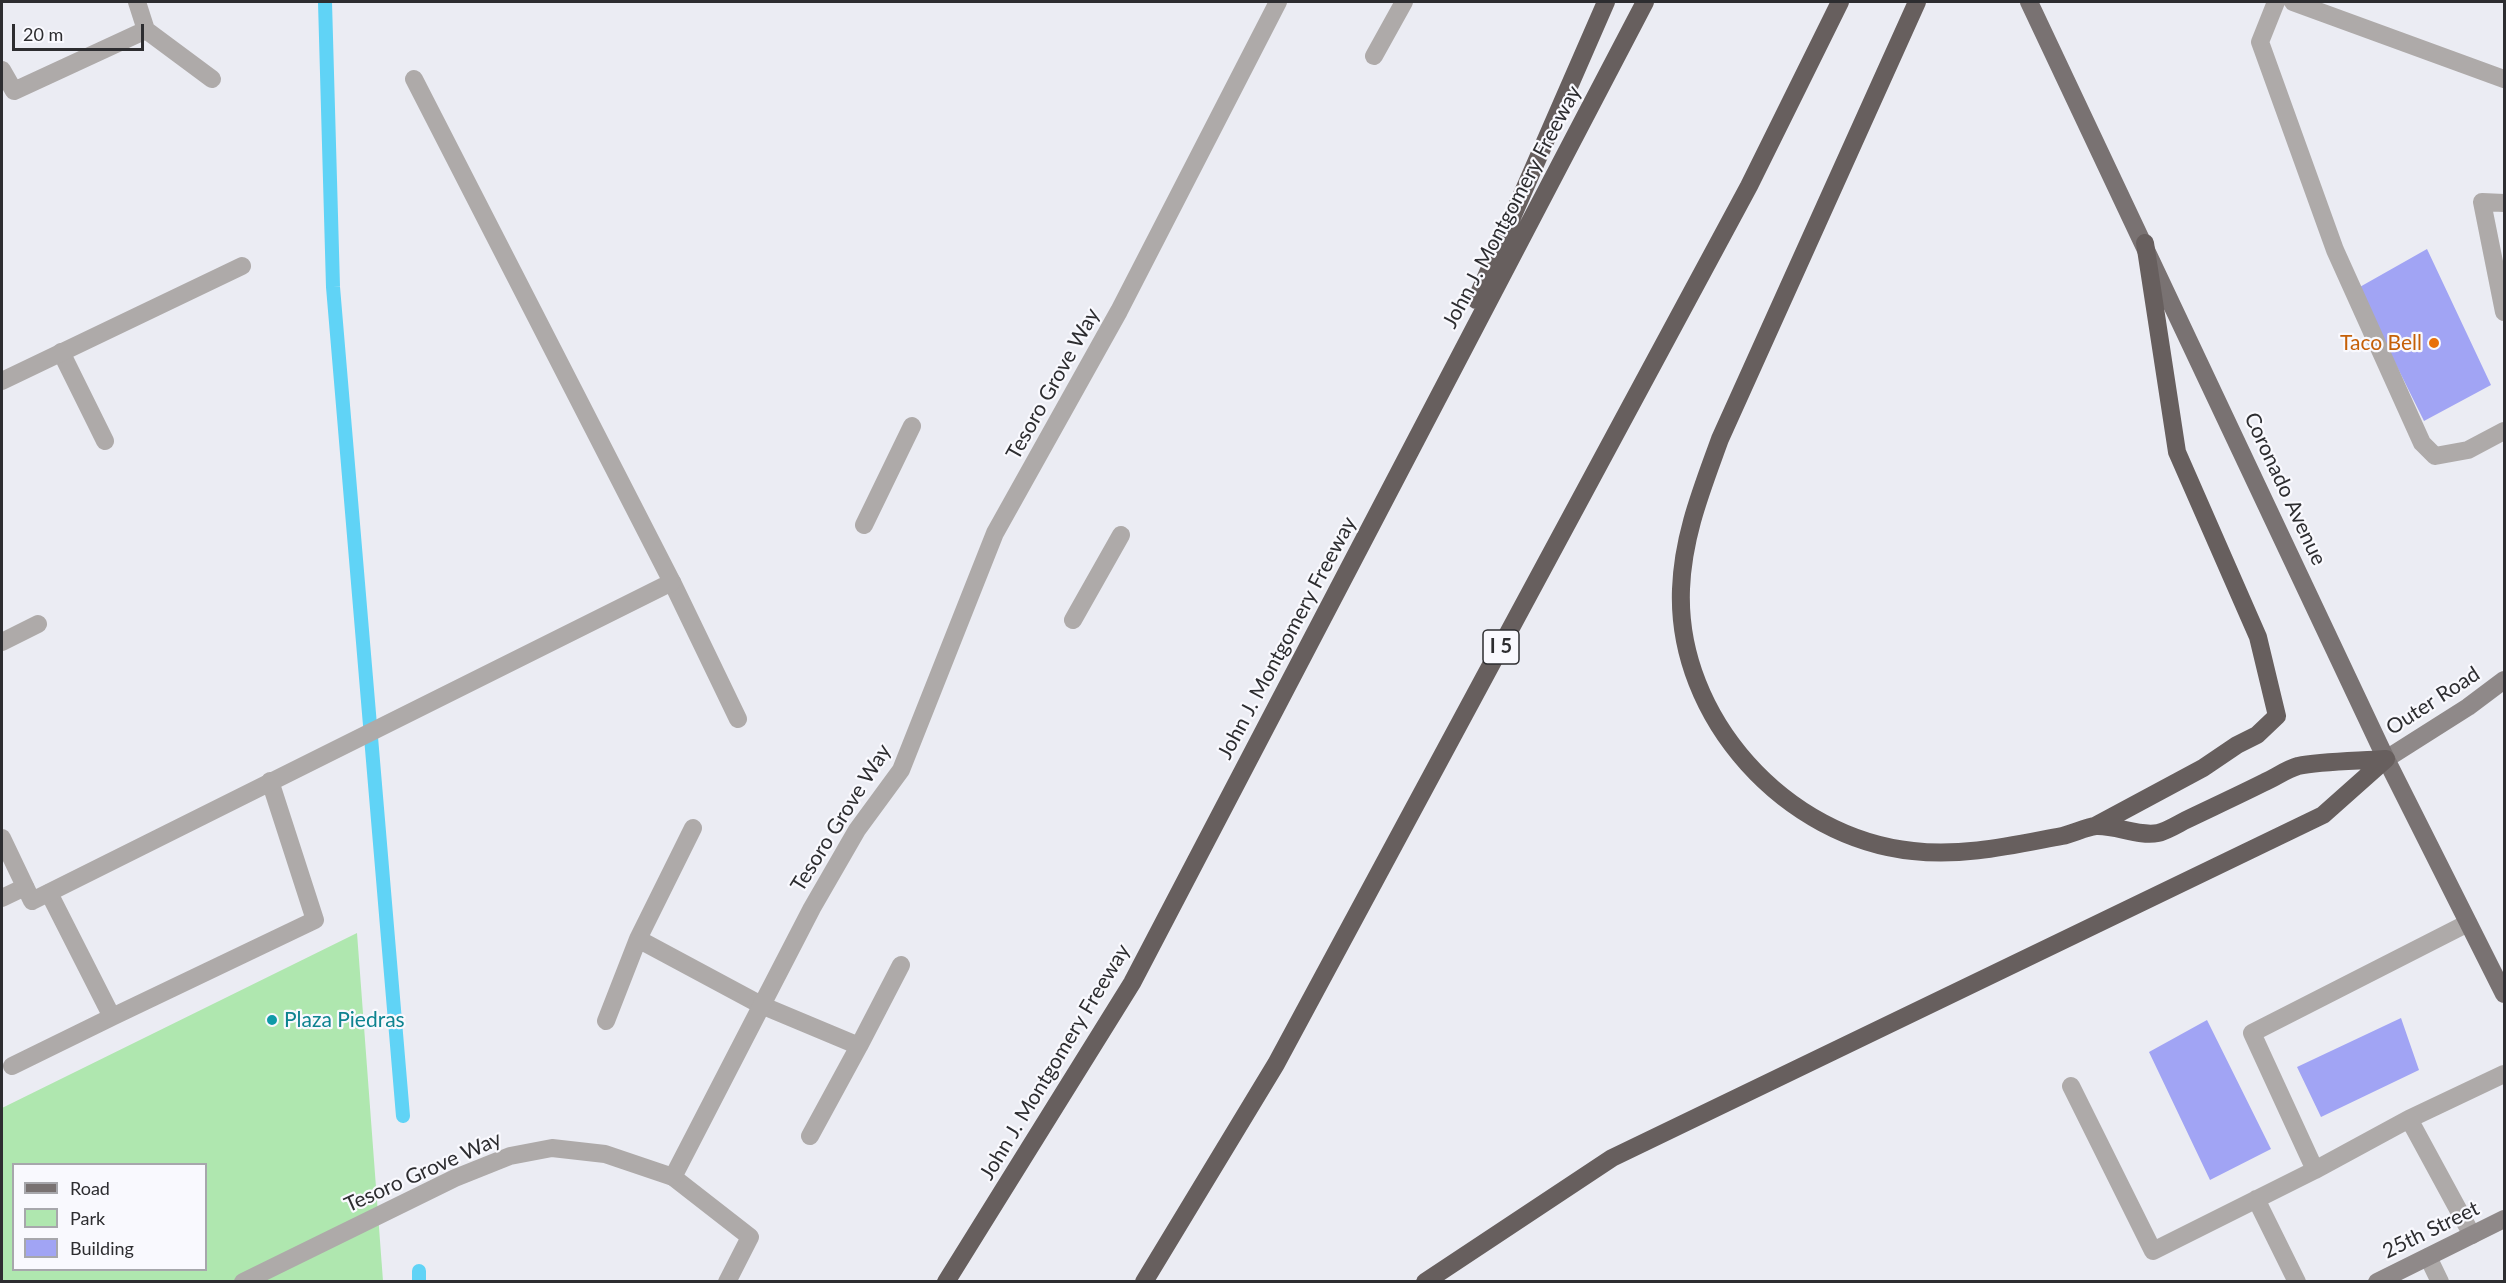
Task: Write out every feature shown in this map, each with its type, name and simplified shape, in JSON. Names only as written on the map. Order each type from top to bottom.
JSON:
[{"type":"highway","points":[[1417,436],[1606,2]]},
{"type":"highway","name":"John J. Montgomery Freeway","points":[[946,1281],[1132,983],[1645,2]]},
{"type":"highway","name":"I 5","points":[[1144,1281],[1282,1053],[1749,186],[1840,2]]},
{"type":"highway","points":[[1917,2],[1720,439],[1697,501],[1684,551],[1681,592],[1685,632],[1695,672],[1710,710],[1732,745],[1768,784],[1792,805],[1830,826],[1870,842],[1912,851],[1954,853],[2071,834],[2095,826],[2203,768],[2237,745],[2258,735],[2277,716],[2258,637],[2177,452],[2145,243]]},
{"type":"highway","points":[[2095,826],[2157,834],[2298,766],[2386,759]]},
{"type":"highway","points":[[1425,1281],[1612,1158],[2323,815],[2386,759]]},
{"type":"main road","name":"Coronado Avenue","points":[[2029,2],[2145,243],[2386,759],[2505,994]]},
{"type":"street","points":[[137,2],[147,30],[212,79]]},
{"type":"street","name":"Tesoro Grove Way","points":[[243,1281],[455,1178],[510,1156],[552,1148],[605,1154],[673,1177],[812,908],[857,830],[901,770],[995,533],[1119,311],[1278,2]]},
{"type":"street","points":[[1374,56],[1404,2]]},
{"type":"street","points":[[2276,2],[2260,42],[2335,250],[2422,443],[2435,456],[2468,450],[2505,431]]},
{"type":"street","points":[[2293,2],[2505,79]]},
{"type":"street","points":[[2,70],[14,91],[147,30]]},
{"type":"street","points":[[414,79],[672,582],[738,719]]},
{"type":"street","points":[[2505,203],[2482,202],[2505,312]]},
{"type":"street","points":[[2,381],[242,266]]},
{"type":"street","points":[[61,352],[105,441]]},
{"type":"street","points":[[864,525],[912,426]]},
{"type":"street","points":[[1073,620],[1121,535]]},
{"type":"street","points":[[2,838],[32,901],[419,706],[672,582]]},
{"type":"street","points":[[2,642],[38,624]]},
{"type":"street","name":"Outer Road","points":[[2386,759],[2468,707],[2505,680]]},
{"type":"street","points":[[12,1066],[315,920],[270,781]]},
{"type":"street","points":[[606,1021],[638,939],[693,828]]},
{"type":"street","points":[[2,898],[25,887]]},
{"type":"street","points":[[49,893],[112,1017]]},
{"type":"street","points":[[2315,1170],[2252,1034],[2468,923]]},
{"type":"street","points":[[638,939],[761,1005],[859,1046]]},
{"type":"street","points":[[810,1136],[901,965]]},
{"type":"street","points":[[2071,1086],[2153,1251],[2315,1170],[2409,1119],[2505,1074]]},
{"type":"street","points":[[2409,1119],[2472,1235]]},
{"type":"street","points":[[673,1177],[750,1237],[727,1281]]},
{"type":"street","points":[[2256,1199],[2297,1281]]},
{"type":"street","name":"25th Street","points":[[2377,1281],[2505,1219]]},
{"type":"street","points":[[2428,1257],[2440,1281]]},
{"type":"green space","name":"Plaza Piedras","points":[[357,933],[383,1281],[2,1282],[2,1108]]},
{"type":"building","points":[[2427,249],[2491,385],[2424,421],[2358,288]]},
{"type":"building","points":[[2401,1018],[2419,1070],[2321,1117],[2297,1067]]},
{"type":"building","points":[[2207,1020],[2271,1149],[2210,1180],[2149,1052]]},
{"type":"waterway","points":[[325,2],[333,287],[403,1116]]},
{"type":"waterway","points":[[419,1271],[419,1282]]},
{"type":"place","name":"Taco Bell","points":[[2434,343]]},
{"type":"place","name":"Plaza Piedras","points":[[272,1020]]}]
